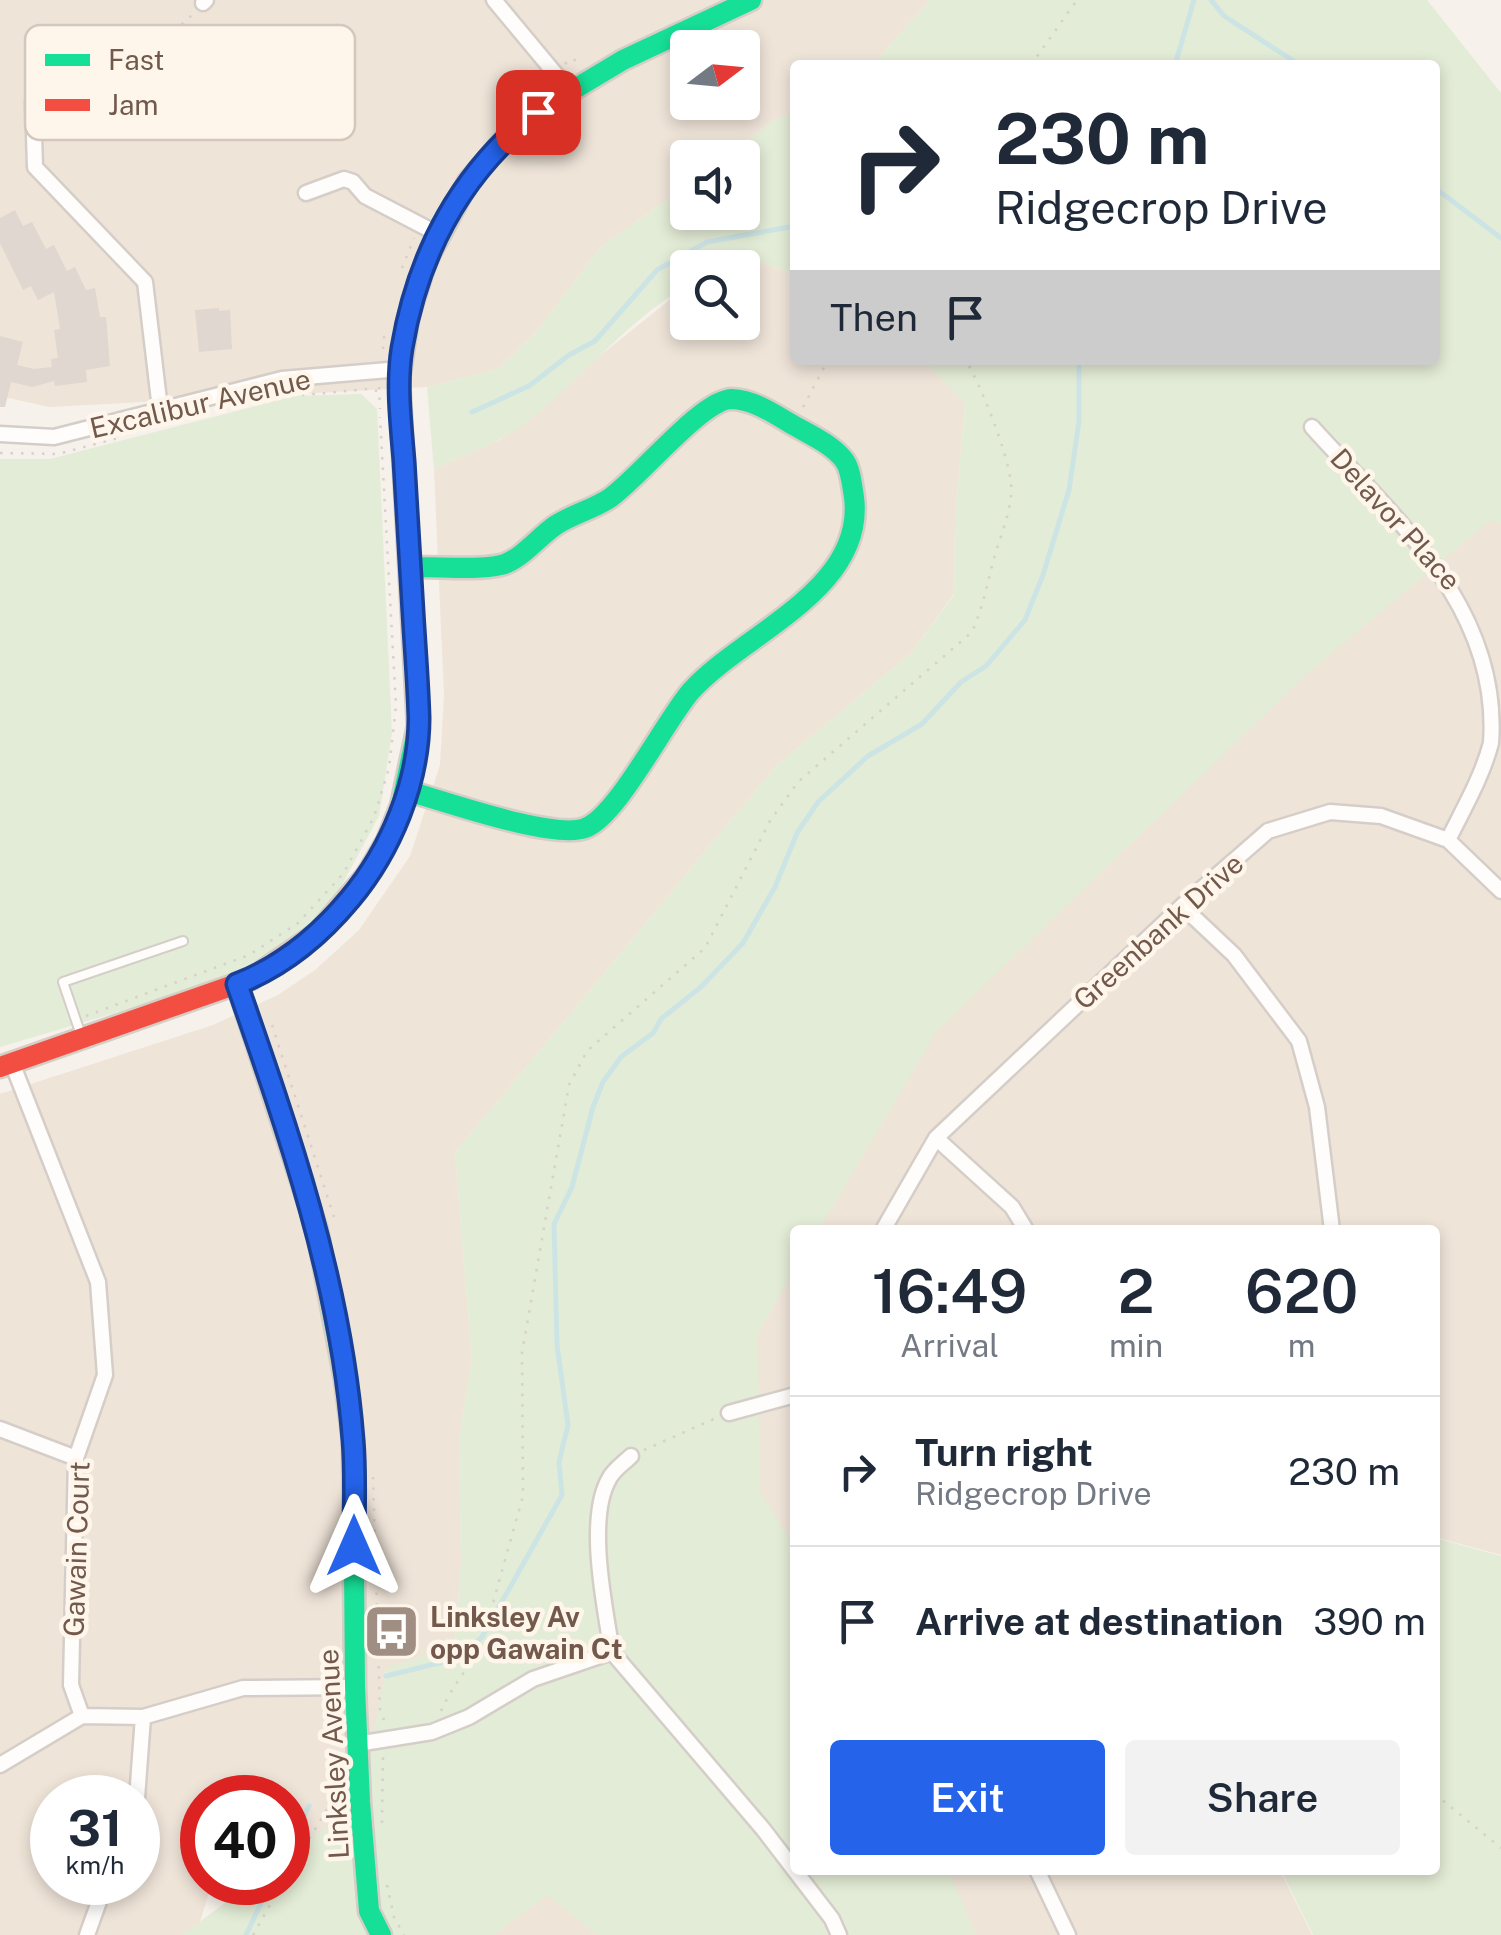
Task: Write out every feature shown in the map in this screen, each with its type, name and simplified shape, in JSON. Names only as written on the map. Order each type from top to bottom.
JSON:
[{"type":"street","points":[[494,0],[562,81]]},
{"type":"street","points":[[6,1065],[270,969],[333,920],[363,884],[389,841],[408,791],[419,722],[410,567],[390,370],[420,273],[428,230],[509,135],[562,81],[751,0]]},
{"type":"street","points":[[34,140],[35,167],[145,282],[160,409]]},
{"type":"street","points":[[306,192],[344,178],[365,196],[428,230]]},
{"type":"street","name":"Excalibur Avenue","points":[[0,434],[54,437],[282,379],[390,370]]},
{"type":"street","points":[[408,791],[548,829],[584,829],[608,813],[693,689],[804,600],[835,569],[856,514],[846,462],[821,441],[758,405],[730,399],[703,410],[660,455],[609,498],[556,526],[504,565],[410,567]]},
{"type":"street","name":"Delavor Place","points":[[1312,427],[1453,574],[1478,618],[1490,654],[1496,702],[1492,740],[1480,778],[1448,840]]},
{"type":"street","name":"Greenbank Drive","points":[[886,1225],[936,1138],[1182,906],[1268,832],[1330,812],[1381,816],[1448,840],[1501,891]]},
{"type":"street","points":[[1182,906],[1234,955],[1300,1041],[1318,1107],[1331,1225]]},
{"type":"street","name":"Linksley Avenue","points":[[237,984],[318,1230],[340,1345],[353,1441],[357,1744],[369,1912],[381,1935]]},
{"type":"street","name":"Gawain Court","points":[[6,1065],[98,1282],[105,1375],[76,1458],[72,1685],[82,1716]]},
{"type":"street","points":[[936,1138],[1012,1207],[1023,1225]]},
{"type":"street","points":[[730,1413],[790,1396]]},
{"type":"street","points":[[0,1429],[76,1458]]},
{"type":"street","points":[[630,1456],[608,1479],[600,1517],[599,1568],[612,1652],[790,1864]]},
{"type":"street","points":[[357,1744],[432,1732],[470,1716],[534,1678],[612,1652]]},
{"type":"street","points":[[0,1766],[82,1716],[142,1717],[243,1688],[355,1687]]},
{"type":"street","points":[[138,1775],[142,1717]]},
{"type":"street","points":[[798,1875],[839,1935]]},
{"type":"street","points":[[1039,1875],[1068,1935]]},
{"type":"street","points":[[87,1935],[98,1905]]},
{"type":"lane","points":[[83,1040],[63,982],[183,941]]},
{"type":"path","points":[[1035,60],[1077,0]]},
{"type":"path","points":[[179,25],[205,1]]},
{"type":"path","points":[[514,104],[538,82],[544,85],[562,81],[570,59],[578,62]]},
{"type":"path","points":[[400,273],[428,230]]},
{"type":"path","points":[[76,1019],[249,955],[298,922],[342,874],[374,816],[390,768],[396,706],[378,392],[390,370],[380,346],[386,328]]},
{"type":"path","points":[[794,425],[825,365]]},
{"type":"path","points":[[432,1732],[448,1695],[488,1640],[498,1616],[493,1603],[523,1496],[522,1353],[569,1085],[587,1051],[705,948],[770,821],[798,782],[972,632],[986,600],[1006,522],[1011,484],[983,390],[969,365]]},
{"type":"path","points":[[273,398],[368,389],[378,392]]},
{"type":"path","points":[[0,452],[58,454],[133,434]]},
{"type":"path","points":[[630,1456],[730,1413]]},
{"type":"path","points":[[310,1838],[342,1782]]},
{"type":"path","points":[[1440,1798],[1501,1848]]},
{"type":"path","points":[[253,1935],[271,1905]]},
{"type":"shaded area","points":[[0,0],[930,0],[876,60],[790,60],[790,114],[748,140],[670,140],[670,197],[600,248],[537,331],[498,369],[427,387],[49,407],[0,396]]},
{"type":"shaded area","points":[[760,262],[790,273],[790,365],[927,365],[965,402],[955,519],[954,594],[912,652],[775,767],[455,1153],[472,1360],[459,1437],[461,1561],[455,1645],[668,1256],[1431,365],[1440,362],[1501,386],[1501,1555],[1440,1538],[1440,1225],[790,1225],[790,1875],[1282,1875],[1312,1935],[397,1935],[339,1835],[310,1838],[310,1775],[180,1775],[180,1905],[205,1905],[196,1935],[0,1935],[0,1094],[213,1025],[278,995],[315,970],[359,930],[410,856],[440,765],[444,695],[434,469],[499,440],[529,420],[587,366],[670,300],[670,340],[760,340]]},
{"type":"green space","points":[[930,0],[1427,0],[1501,93],[1501,524],[1491,520],[1307,674],[937,1031],[822,1225],[790,1225],[790,1279],[758,1333],[760,1492],[790,1539],[790,1875],[951,1875],[976,1935],[597,1935],[547,1895],[495,1935],[182,1935],[222,1905],[310,1905],[310,1840],[360,1802],[386,1668],[455,1645],[461,1561],[459,1437],[472,1360],[455,1153],[775,767],[912,652],[954,595],[955,519],[965,403],[927,365],[1440,365],[1440,60],[876,60]]},
{"type":"green space","points":[[790,114],[790,273],[760,262],[760,250],[670,250],[670,297],[625,332],[530,420],[434,469],[427,387],[498,369],[537,331],[600,248],[670,197],[670,230],[760,230],[760,140],[748,140]]},
{"type":"green space","points":[[361,394],[377,409],[392,733],[379,816],[329,909],[246,974],[0,1047],[0,459],[50,459],[295,396]]},
{"type":"green space","points":[[1440,1539],[1501,1556],[1501,1935],[1313,1935],[1283,1875],[1440,1875]]},
{"type":"building","points":[[15,210],[23,226],[32,222],[46,249],[54,245],[67,271],[75,267],[86,290],[95,288],[100,317],[106,317],[110,366],[86,370],[87,382],[55,386],[54,381],[32,387],[11,382],[5,407],[0,407],[0,336],[23,342],[17,365],[34,369],[52,367],[51,359],[58,358],[54,330],[60,329],[54,292],[38,300],[31,286],[23,290],[0,243],[0,218]]},
{"type":"building","points":[[195,310],[230,310],[232,349],[199,352]]},
{"type":"waterway","points":[[1176,60],[1194,0]]},
{"type":"waterway","points":[[1211,0],[1224,16],[1292,60]]},
{"type":"waterway","points":[[1440,192],[1501,238]]},
{"type":"waterway","points":[[472,412],[529,386],[569,355],[595,341],[657,270],[707,242],[790,227]]},
{"type":"waterway","points":[[386,1676],[459,1658],[482,1637],[562,1495],[559,1462],[568,1425],[557,1345],[554,1224],[572,1187],[603,1082],[621,1057],[653,1033],[661,1019],[701,987],[743,943],[775,887],[797,833],[818,802],[868,756],[922,724],[961,682],[986,666],[1025,620],[1069,490],[1079,421],[1079,365]]},
{"type":"waterway","points":[[246,1935],[260,1905]]},
{"type":"traffic: fast","points":[[367,875],[401,806],[418,726],[399,380],[408,318],[426,261],[468,182],[533,114],[623,60],[751,0]]},
{"type":"traffic: fast","points":[[408,791],[549,829],[585,828],[598,820],[626,788],[691,691],[796,607],[841,559],[853,530],[851,478],[844,460],[825,443],[762,407],[732,399],[704,412],[610,498],[556,525],[508,563],[480,568],[410,567]]},
{"type":"traffic: fast","points":[[237,984],[317,1230],[345,1380],[353,1441],[360,1802],[369,1911],[381,1935]]},
{"type":"traffic: jam","points":[[0,1067],[251,979],[318,933],[367,875]]},
{"type":"place","name":"Linksley Av opp Gawain Ct","points":[[391,1632]]},
{"type":"route","points":[[354,1546],[353,1441],[328,1278],[302,1178],[237,984],[270,969],[333,920],[363,884],[389,841],[408,791],[419,722],[400,417],[402,348],[420,273],[436,234],[470,179],[509,135],[538,112]]}]
